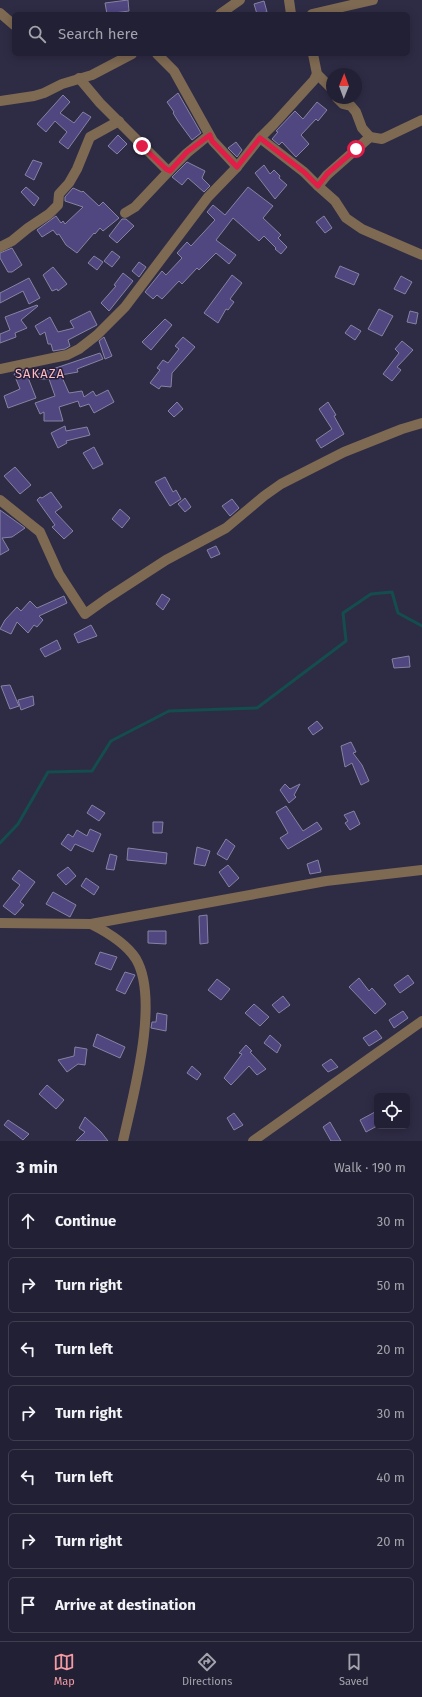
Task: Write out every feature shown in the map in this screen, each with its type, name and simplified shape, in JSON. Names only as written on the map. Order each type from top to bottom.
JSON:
[{"type":"street","points":[[223,12],[240,0]]},
{"type":"street","points":[[289,0],[291,12]]},
{"type":"street","points":[[321,12],[373,0]]},
{"type":"street","points":[[0,13],[12,23]]},
{"type":"street","points":[[0,101],[34,96],[104,69],[128,56]]},
{"type":"street","points":[[159,56],[174,71],[212,141],[237,167]]},
{"type":"street","points":[[313,56],[317,74],[326,83]]},
{"type":"street","points":[[0,369],[67,355],[87,344],[125,307],[208,197],[237,167],[260,138],[314,80],[317,74]]},
{"type":"street","points":[[79,78],[100,103],[142,146],[170,171]]},
{"type":"street","points":[[343,104],[351,106],[356,112],[362,128],[370,137],[382,139],[422,120]]},
{"type":"street","points":[[0,247],[49,214],[58,205],[59,194],[69,183],[77,169],[90,137],[119,121]]},
{"type":"street","points":[[125,212],[135,207],[187,152],[210,135]]},
{"type":"street","points":[[318,186],[327,174],[370,137]]},
{"type":"street","points":[[260,138],[304,172],[335,200],[346,218],[351,222],[362,229],[422,256]]},
{"type":"street","points":[[0,500],[40,532],[59,574],[85,614],[166,560],[226,528],[264,496],[281,484],[344,452],[402,429],[422,423]]},
{"type":"street","points":[[0,923],[91,924],[326,881],[422,870]]},
{"type":"street","points":[[91,924],[110,934],[135,958],[141,969],[144,986],[146,1009],[141,1055],[123,1141]]},
{"type":"street","points":[[253,1141],[422,1021]]},
{"type":"building","points":[[128,0],[129,11],[107,12],[105,3]]},
{"type":"building","points":[[264,1],[267,12],[256,12],[254,4]]},
{"type":"building","points":[[178,93],[201,133],[192,140],[178,121],[167,102]]},
{"type":"building","points":[[63,95],[70,102],[60,113],[74,123],[83,112],[91,117],[68,149],[59,142],[67,132],[55,121],[46,132],[37,124]]},
{"type":"building","points":[[317,102],[327,110],[318,121],[316,119],[301,135],[309,144],[296,157],[282,142],[279,145],[272,139],[278,132],[276,131],[295,111],[303,119]]},
{"type":"building","points":[[118,135],[127,144],[117,154],[108,146]]},
{"type":"building","points":[[236,142],[242,150],[237,157],[228,148]]},
{"type":"building","points":[[33,160],[42,163],[34,180],[25,175]]},
{"type":"building","points":[[187,162],[205,171],[202,178],[210,186],[204,192],[188,178],[182,185],[172,177]]},
{"type":"building","points":[[264,165],[270,174],[274,170],[280,176],[279,178],[287,185],[275,199],[255,173]]},
{"type":"building","points":[[26,187],[39,198],[34,206],[21,192]]},
{"type":"building","points":[[248,187],[273,206],[263,218],[281,235],[278,238],[287,247],[281,254],[264,236],[259,241],[233,218],[216,240],[236,255],[229,264],[216,253],[199,270],[197,268],[182,284],[179,281],[162,299],[157,295],[153,299],[145,292],[162,271],[166,275],[182,258],[177,253],[187,242],[191,246],[215,220],[207,212],[213,205],[225,215]]},
{"type":"building","points":[[73,188],[82,192],[83,191],[99,206],[103,202],[119,218],[103,231],[100,228],[95,234],[94,233],[77,253],[66,245],[59,234],[57,235],[53,230],[42,237],[37,230],[56,216],[61,223],[63,221],[65,224],[83,207],[65,201],[65,197]]},
{"type":"building","points":[[324,216],[332,228],[325,233],[316,222]]},
{"type":"building","points":[[122,219],[126,219],[134,226],[117,243],[109,236]]},
{"type":"building","points":[[12,248],[22,265],[12,272],[8,272],[0,258],[0,253]]},
{"type":"building","points":[[112,251],[120,257],[112,267],[104,261]]},
{"type":"building","points":[[94,256],[103,262],[97,270],[88,263]]},
{"type":"building","points":[[139,262],[146,267],[139,277],[132,271]]},
{"type":"building","points":[[340,266],[359,274],[354,285],[335,277]]},
{"type":"building","points":[[53,267],[67,284],[58,291],[57,289],[52,291],[43,275]]},
{"type":"building","points":[[123,273],[133,281],[109,311],[101,303],[116,286],[114,285]]},
{"type":"building","points":[[232,275],[242,283],[230,299],[234,302],[228,310],[226,309],[218,323],[204,313]]},
{"type":"building","points":[[401,276],[412,282],[405,294],[394,289]]},
{"type":"building","points":[[29,278],[40,298],[29,304],[23,291],[0,303],[0,293]]},
{"type":"building","points":[[37,305],[38,306],[21,320],[27,328],[15,333],[16,337],[0,343],[0,334],[10,330],[5,317]]},
{"type":"building","points":[[379,309],[393,316],[382,336],[368,329]]},
{"type":"building","points":[[90,311],[97,325],[68,340],[70,346],[65,349],[53,351],[51,344],[48,344],[45,332],[40,335],[35,326],[50,317],[58,332],[74,328],[70,321]]},
{"type":"building","points":[[410,311],[418,313],[416,324],[407,322]]},
{"type":"building","points":[[165,319],[172,325],[151,350],[142,342]]},
{"type":"building","points":[[351,325],[361,331],[355,340],[345,333]]},
{"type":"building","points":[[104,337],[112,356],[105,359],[99,341]]},
{"type":"building","points":[[183,337],[195,347],[172,373],[171,387],[161,386],[159,389],[150,383],[160,370],[157,368],[163,360],[168,363],[179,349],[175,346]]},
{"type":"building","points":[[402,341],[413,350],[397,367],[401,370],[392,381],[383,374],[399,353],[395,349]]},
{"type":"building","points":[[100,353],[103,359],[77,369],[78,372],[61,375],[69,393],[82,391],[84,397],[93,391],[96,396],[108,390],[114,402],[94,413],[89,404],[80,407],[78,401],[59,407],[63,421],[44,421],[44,412],[40,414],[35,403],[55,396],[49,379],[39,379],[38,374]]},
{"type":"building","points":[[25,370],[36,398],[8,408],[4,396],[20,389],[14,374]]},
{"type":"building","points":[[177,402],[183,409],[174,417],[168,411]]},
{"type":"building","points":[[328,402],[336,415],[334,416],[344,434],[321,448],[316,440],[332,429],[319,409]]},
{"type":"building","points":[[65,426],[66,431],[87,427],[90,435],[66,441],[67,443],[58,448],[51,433]]},
{"type":"building","points":[[94,447],[103,464],[93,469],[83,453]]},
{"type":"building","points":[[15,467],[31,485],[20,494],[4,476]]},
{"type":"building","points":[[165,477],[173,492],[176,490],[181,499],[170,506],[155,482]]},
{"type":"building","points":[[51,492],[62,507],[55,512],[73,531],[64,539],[52,527],[55,525],[37,500]]},
{"type":"building","points":[[185,498],[191,507],[185,512],[178,504]]},
{"type":"building","points":[[232,499],[239,508],[230,516],[222,506]]},
{"type":"building","points":[[120,509],[130,518],[122,528],[112,519]]},
{"type":"building","points":[[0,510],[25,528],[12,537],[2,538],[9,550],[0,555]]},
{"type":"building","points":[[216,546],[220,554],[211,558],[207,550]]},
{"type":"building","points":[[162,594],[170,599],[163,610],[156,604]]},
{"type":"building","points":[[64,596],[67,603],[39,616],[43,620],[37,627],[34,625],[28,633],[17,622],[11,634],[0,629],[5,620],[17,607],[21,611],[30,601],[37,608]]},
{"type":"building","points":[[91,625],[97,636],[78,643],[74,634]]},
{"type":"building","points":[[57,640],[61,649],[45,657],[40,649]]},
{"type":"building","points":[[409,656],[410,667],[394,668],[392,659]]},
{"type":"building","points":[[10,685],[19,706],[10,709],[1,686]]},
{"type":"building","points":[[33,696],[34,705],[21,710],[18,700]]},
{"type":"building","points":[[317,721],[323,728],[313,735],[308,728]]},
{"type":"building","points":[[351,742],[356,752],[353,753],[362,765],[369,781],[361,785],[352,763],[345,767],[341,746]]},
{"type":"building","points":[[285,784],[290,789],[300,784],[294,795],[296,797],[289,803],[280,790]]},
{"type":"building","points":[[92,805],[105,813],[99,821],[87,813]]},
{"type":"building","points":[[286,806],[303,831],[317,822],[322,829],[288,849],[280,838],[288,833],[276,812]]},
{"type":"building","points":[[354,811],[360,824],[350,830],[345,823],[348,821],[344,815]]},
{"type":"building","points":[[153,822],[163,822],[162,833],[153,833]]},
{"type":"building","points":[[90,829],[101,834],[93,852],[75,844],[71,851],[61,844],[68,834],[73,837],[77,830],[87,836]]},
{"type":"building","points":[[226,839],[235,846],[227,860],[217,854]]},
{"type":"building","points":[[197,847],[210,851],[205,866],[194,864]]},
{"type":"building","points":[[128,848],[167,853],[166,864],[127,860]]},
{"type":"building","points":[[110,854],[117,856],[114,870],[106,869]]},
{"type":"building","points":[[318,860],[321,872],[310,874],[307,864]]},
{"type":"building","points":[[228,865],[239,878],[229,887],[219,872]]},
{"type":"building","points":[[68,867],[76,876],[66,885],[57,875]]},
{"type":"building","points":[[19,870],[35,882],[20,902],[24,905],[15,915],[3,906],[20,885],[12,879]]},
{"type":"building","points":[[86,878],[99,887],[94,895],[81,886]]},
{"type":"building","points":[[53,892],[76,905],[70,917],[46,904]]},
{"type":"building","points":[[207,915],[208,943],[200,944],[199,916]]},
{"type":"building","points":[[148,931],[166,931],[166,944],[148,943]]},
{"type":"building","points":[[100,952],[117,957],[111,970],[95,964]]},
{"type":"building","points":[[125,972],[135,975],[125,994],[116,990]]},
{"type":"building","points":[[408,975],[414,983],[400,993],[394,985]]},
{"type":"building","points":[[359,978],[369,991],[372,988],[386,1004],[375,1014],[349,987]]},
{"type":"building","points":[[217,979],[230,989],[221,1000],[208,990]]},
{"type":"building","points":[[283,996],[290,1005],[279,1013],[272,1005]]},
{"type":"building","points":[[254,1004],[269,1017],[260,1026],[245,1013]]},
{"type":"building","points":[[403,1011],[408,1018],[394,1028],[389,1020]]},
{"type":"building","points":[[157,1013],[167,1015],[166,1031],[151,1028],[152,1022],[156,1022]]},
{"type":"building","points":[[376,1030],[382,1038],[369,1046],[363,1038]]},
{"type":"building","points":[[97,1034],[125,1047],[120,1058],[93,1046]]},
{"type":"building","points":[[270,1035],[281,1045],[277,1053],[264,1043]]},
{"type":"building","points":[[246,1045],[252,1051],[250,1052],[266,1069],[257,1075],[249,1066],[231,1085],[224,1078],[242,1054],[239,1053]]},
{"type":"building","points":[[75,1047],[87,1049],[85,1065],[78,1064],[67,1072],[58,1060],[74,1056]]},
{"type":"building","points":[[331,1059],[338,1067],[328,1072],[322,1065]]},
{"type":"building","points":[[192,1066],[201,1074],[197,1080],[187,1073]]},
{"type":"building","points":[[47,1085],[64,1100],[56,1109],[39,1094]]},
{"type":"building","points":[[234,1113],[243,1125],[234,1130],[227,1118]]},
{"type":"building","points":[[374,1113],[374,1128],[366,1132],[360,1120]]},
{"type":"building","points":[[85,1117],[108,1141],[76,1141],[85,1132],[79,1128]]},
{"type":"building","points":[[8,1120],[29,1134],[23,1140],[4,1125]]},
{"type":"building","points":[[330,1122],[341,1141],[331,1141],[323,1127]]},
{"type":"waterway","points":[[0,843],[18,824],[48,772],[92,771],[111,741],[169,711],[257,708],[346,641],[343,613],[371,594],[392,592],[398,613],[422,626]]},
{"type":"district","name":"SAKAZA","points":[[40,373]]},
{"type":"route","points":[[142,146],[170,171],[187,152],[210,135],[212,141],[237,167],[260,138],[304,172],[318,186],[327,174],[356,149]]}]
